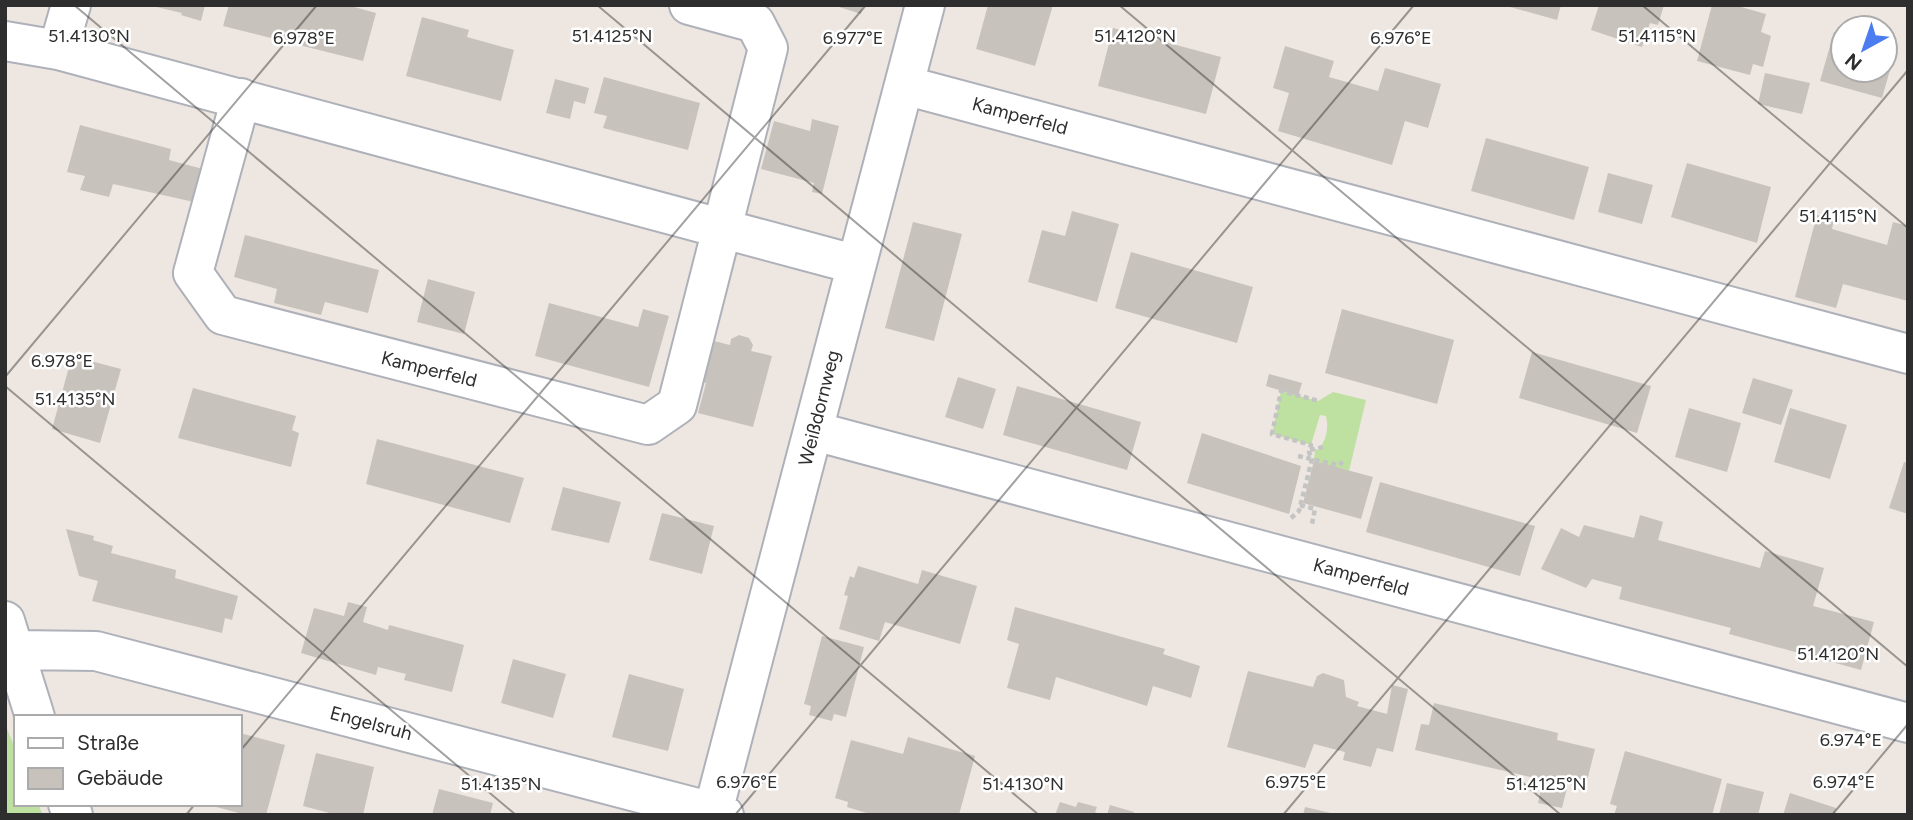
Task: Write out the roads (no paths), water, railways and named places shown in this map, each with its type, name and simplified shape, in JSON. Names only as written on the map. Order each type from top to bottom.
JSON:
[{"type":"street","points":[[58,50],[71,5]]},
{"type":"street","name":"Kamperfeld","points":[[241,98],[193,274],[223,315],[648,425],[677,405],[768,48],[755,23],[689,5]]},
{"type":"street","name":"Weißdornweg","points":[[718,813],[854,264],[925,5]]},
{"type":"street","points":[[5,41],[58,50],[241,98],[854,264]]},
{"type":"street","name":"Kamperfeld","points":[[904,85],[1908,354]]},
{"type":"street","name":"Kamperfeld","points":[[814,432],[1908,723]]},
{"type":"street","points":[[10,635],[34,715]]},
{"type":"street","name":"Engelsruh","points":[[10,635],[96,651],[718,813]]}]
